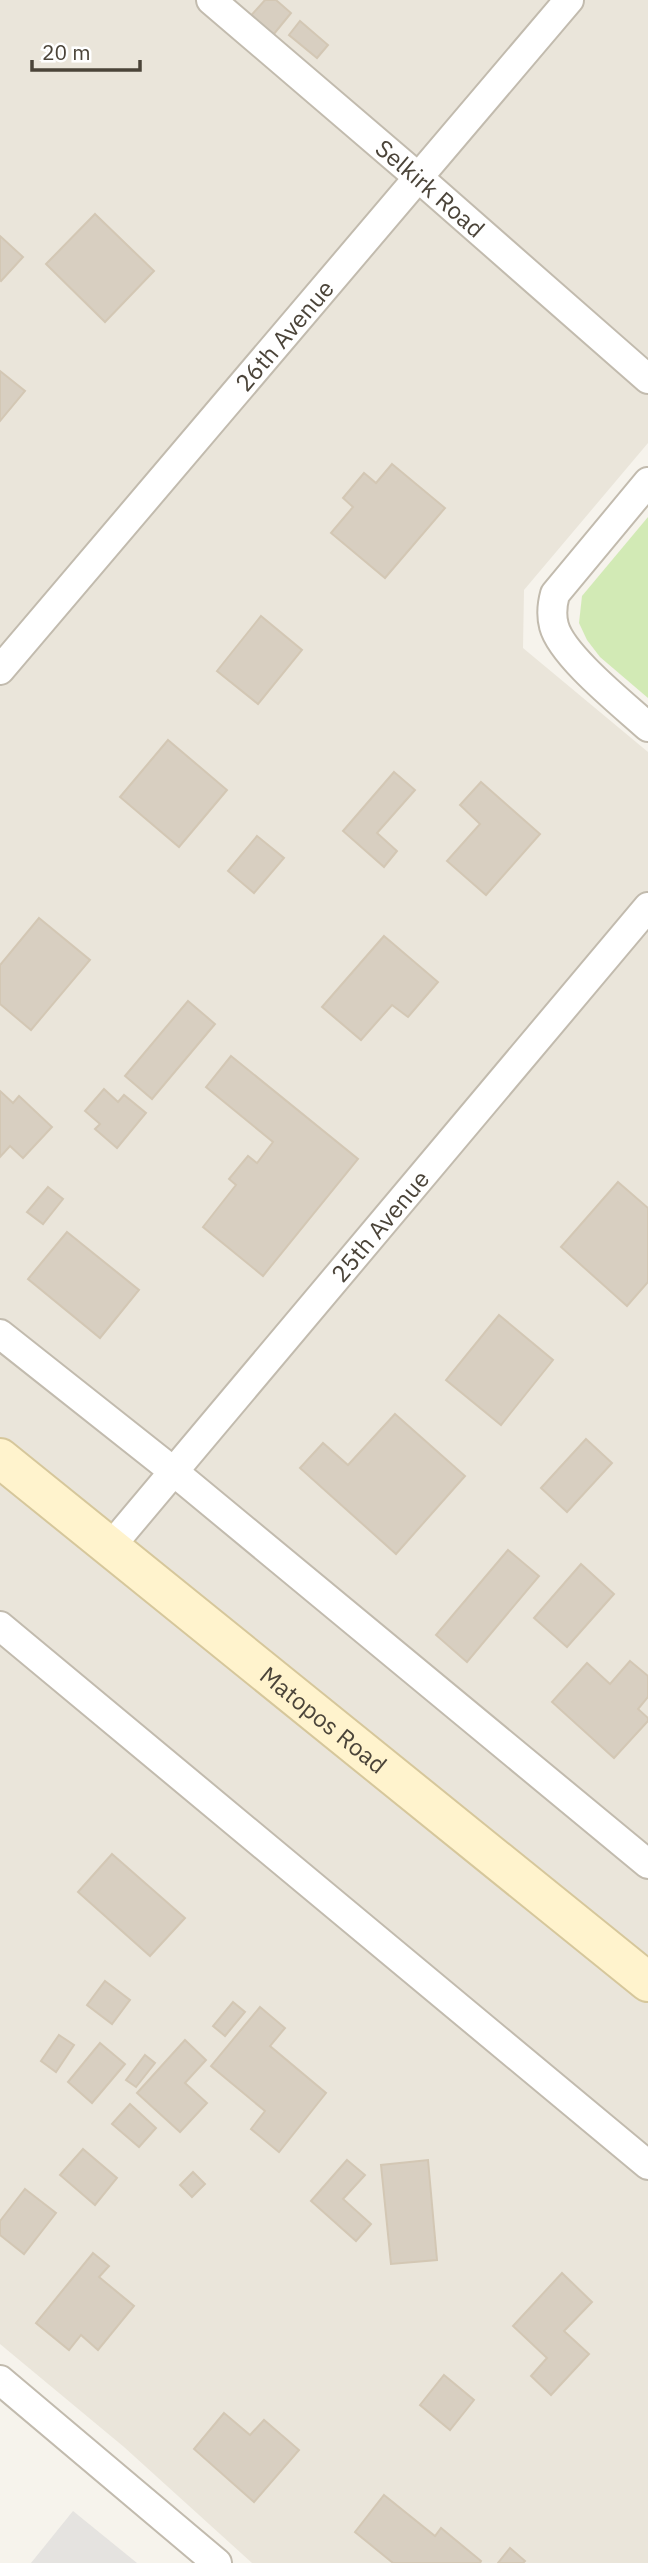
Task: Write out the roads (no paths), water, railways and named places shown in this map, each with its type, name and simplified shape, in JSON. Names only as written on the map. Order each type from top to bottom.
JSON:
[{"type":"main road","name":"Matopos Road","points":[[0,1458],[648,1982]]},
{"type":"street","name":"Selkirk Road","points":[[211,0],[419,177],[648,379]]},
{"type":"street","name":"26th Avenue","points":[[0,670],[569,0]]},
{"type":"street","points":[[648,482],[555,594],[552,617],[554,629],[582,666],[648,727]]},
{"type":"street","name":"25th Avenue","points":[[111,1546],[648,907]]},
{"type":"street","points":[[0,1335],[173,1471],[648,1864]]},
{"type":"street","points":[[0,1626],[648,2165]]},
{"type":"street","points":[[0,2380],[217,2563]]}]
